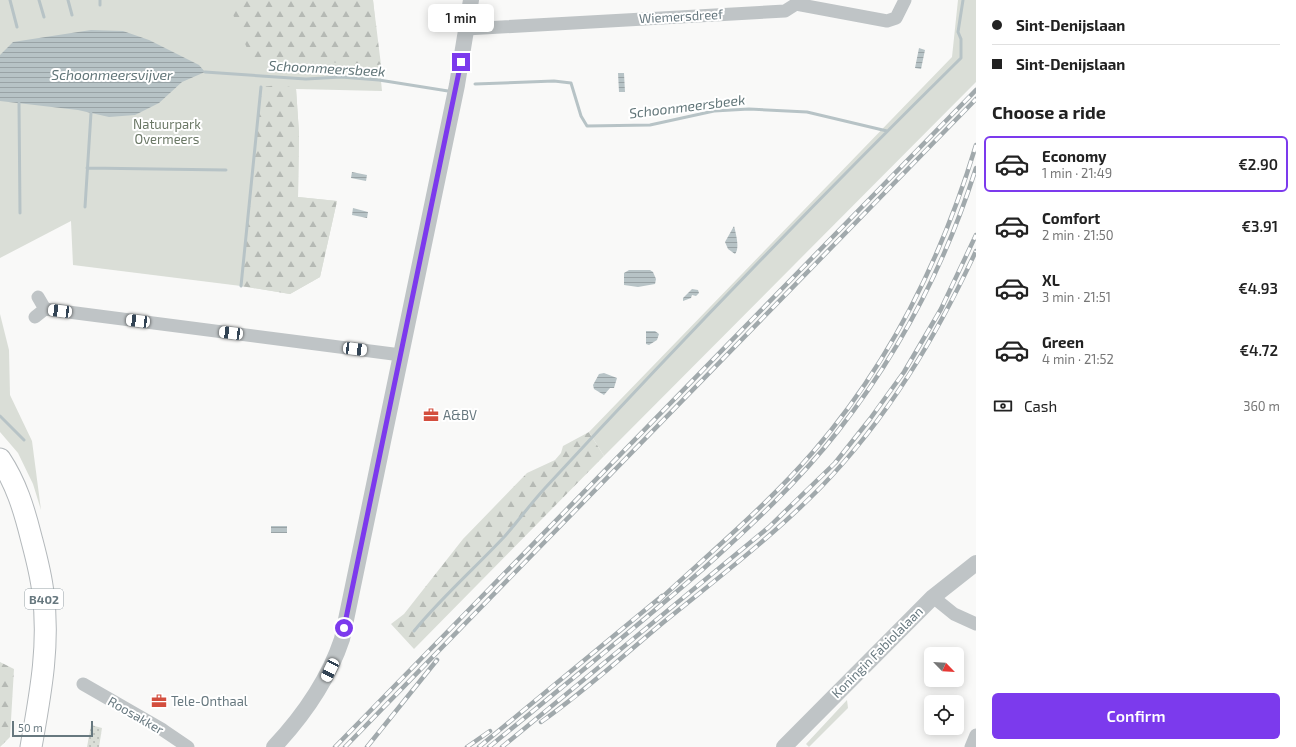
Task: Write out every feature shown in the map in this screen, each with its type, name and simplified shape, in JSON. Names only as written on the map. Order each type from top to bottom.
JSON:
[{"type":"main road","name":"B402","points":[[0,458],[17,490],[24,511],[43,594],[46,628],[45,658],[42,689],[31,747]]},
{"type":"street","points":[[274,747],[308,707],[325,681],[342,639],[457,85],[471,0]]},
{"type":"street","name":"Wiemersdreef","points":[[466,29],[785,11],[796,2],[888,21],[892,20],[899,14],[905,0]]},
{"type":"street","points":[[38,297],[40,313],[401,355]]},
{"type":"street","name":"Koningin Fabiolalaan","points":[[784,747],[933,597],[976,563]]},
{"type":"street","points":[[933,597],[954,614],[976,624]]},
{"type":"street","name":"Roosakker","points":[[83,684],[164,730],[188,747]]},
{"type":"street","points":[[971,747],[976,736]]},
{"type":"green space","name":"Natuurpark Overmeers","points":[[0,0],[373,0],[382,91],[296,89],[299,133],[298,197],[337,201],[320,277],[290,294],[241,286],[73,265],[71,221],[0,258]]},
{"type":"green space","points":[[227,0],[373,0],[381,65],[251,58]]},
{"type":"green space","points":[[958,0],[976,0],[976,82],[604,456],[589,432],[952,57]]},
{"type":"green space","points":[[279,85],[296,88],[299,133],[298,197],[337,201],[320,277],[290,294],[241,286],[261,87]]},
{"type":"green space","points":[[0,314],[9,350],[10,395],[32,441],[41,510],[33,484],[18,453],[0,432]]},
{"type":"green space","points":[[589,432],[604,456],[414,649],[391,624],[404,614],[463,539],[527,473],[555,460],[561,453],[563,446]]},
{"type":"green space","points":[[0,662],[14,669],[10,737],[0,747]]},
{"type":"green space","points":[[847,700],[848,708],[809,747],[806,744]]},
{"type":"green space","points":[[91,725],[102,728],[99,747],[87,747]]},
{"type":"water","name":"Schoonmeersvijver","points":[[91,30],[123,31],[149,40],[199,65],[205,72],[182,82],[159,103],[135,115],[109,117],[78,110],[0,101],[0,55],[13,42]]},
{"type":"water","points":[[919,48],[925,50],[921,69],[915,68]]},
{"type":"water","points":[[618,73],[624,73],[625,92],[619,92]]},
{"type":"water","points":[[352,172],[367,175],[366,181],[351,178]]},
{"type":"water","points":[[353,208],[368,212],[367,218],[352,215]]},
{"type":"water","points":[[734,226],[737,237],[737,248],[735,254],[728,249],[725,242]]},
{"type":"water","points":[[629,270],[650,270],[653,272],[656,279],[655,284],[638,287],[624,285],[624,273]]},
{"type":"water","points":[[692,289],[698,290],[699,293],[696,296],[692,295],[691,298],[683,301],[683,298]]},
{"type":"water","points":[[646,331],[655,331],[659,334],[657,340],[649,345],[646,344]]},
{"type":"water","points":[[604,373],[617,378],[614,388],[610,388],[604,395],[594,389],[593,385],[599,374]]},
{"type":"water","points":[[271,526],[287,526],[287,533],[271,533]]},
{"type":"waterway","points":[[10,0],[17,27]]},
{"type":"waterway","points":[[39,0],[44,17]]},
{"type":"waterway","points":[[68,0],[72,15]]},
{"type":"waterway","points":[[100,0],[100,5]]},
{"type":"waterway","points":[[414,631],[436,606],[505,536],[535,499],[699,324],[961,58],[961,39],[958,32],[963,0]]},
{"type":"waterway","name":"Schoonmeersbeek","points":[[205,72],[306,79],[341,77],[379,80],[448,91]]},
{"type":"waterway","name":"Schoonmeersbeek","points":[[475,84],[554,81],[571,83],[581,116],[587,126],[650,125],[714,111],[749,109],[807,112],[887,131]]},
{"type":"waterway","points":[[241,286],[261,87]]},
{"type":"waterway","points":[[19,103],[20,213]]},
{"type":"waterway","points":[[85,207],[91,113]]},
{"type":"waterway","points":[[87,168],[226,170]]},
{"type":"waterway","points":[[0,416],[24,440]]},
{"type":"railway","points":[[335,747],[976,90]]},
{"type":"railway","points":[[345,747],[976,99]]},
{"type":"railway","points":[[658,601],[776,491],[813,452],[841,418],[889,346],[911,308],[947,228],[976,145]]},
{"type":"railway","points":[[489,747],[624,637],[703,569],[774,503],[823,450],[882,370],[919,306],[936,272],[964,203],[976,168]]},
{"type":"railway","points":[[502,747],[769,527],[835,463],[870,419],[904,372],[941,309],[976,235]]},
{"type":"railway","points":[[541,722],[588,686],[745,556],[784,523],[821,487],[868,433],[909,375],[961,283],[976,251]]},
{"type":"railway","points":[[479,747],[662,596]]},
{"type":"railway","points":[[367,747],[437,660]]},
{"type":"railway","points":[[467,747],[490,731]]},
{"type":"place","name":"A&BV","points":[[431,415]]},
{"type":"place","name":"Tele-Onthaal","points":[[159,701]]},
{"type":"route","points":[[344,628],[461,62]]}]
